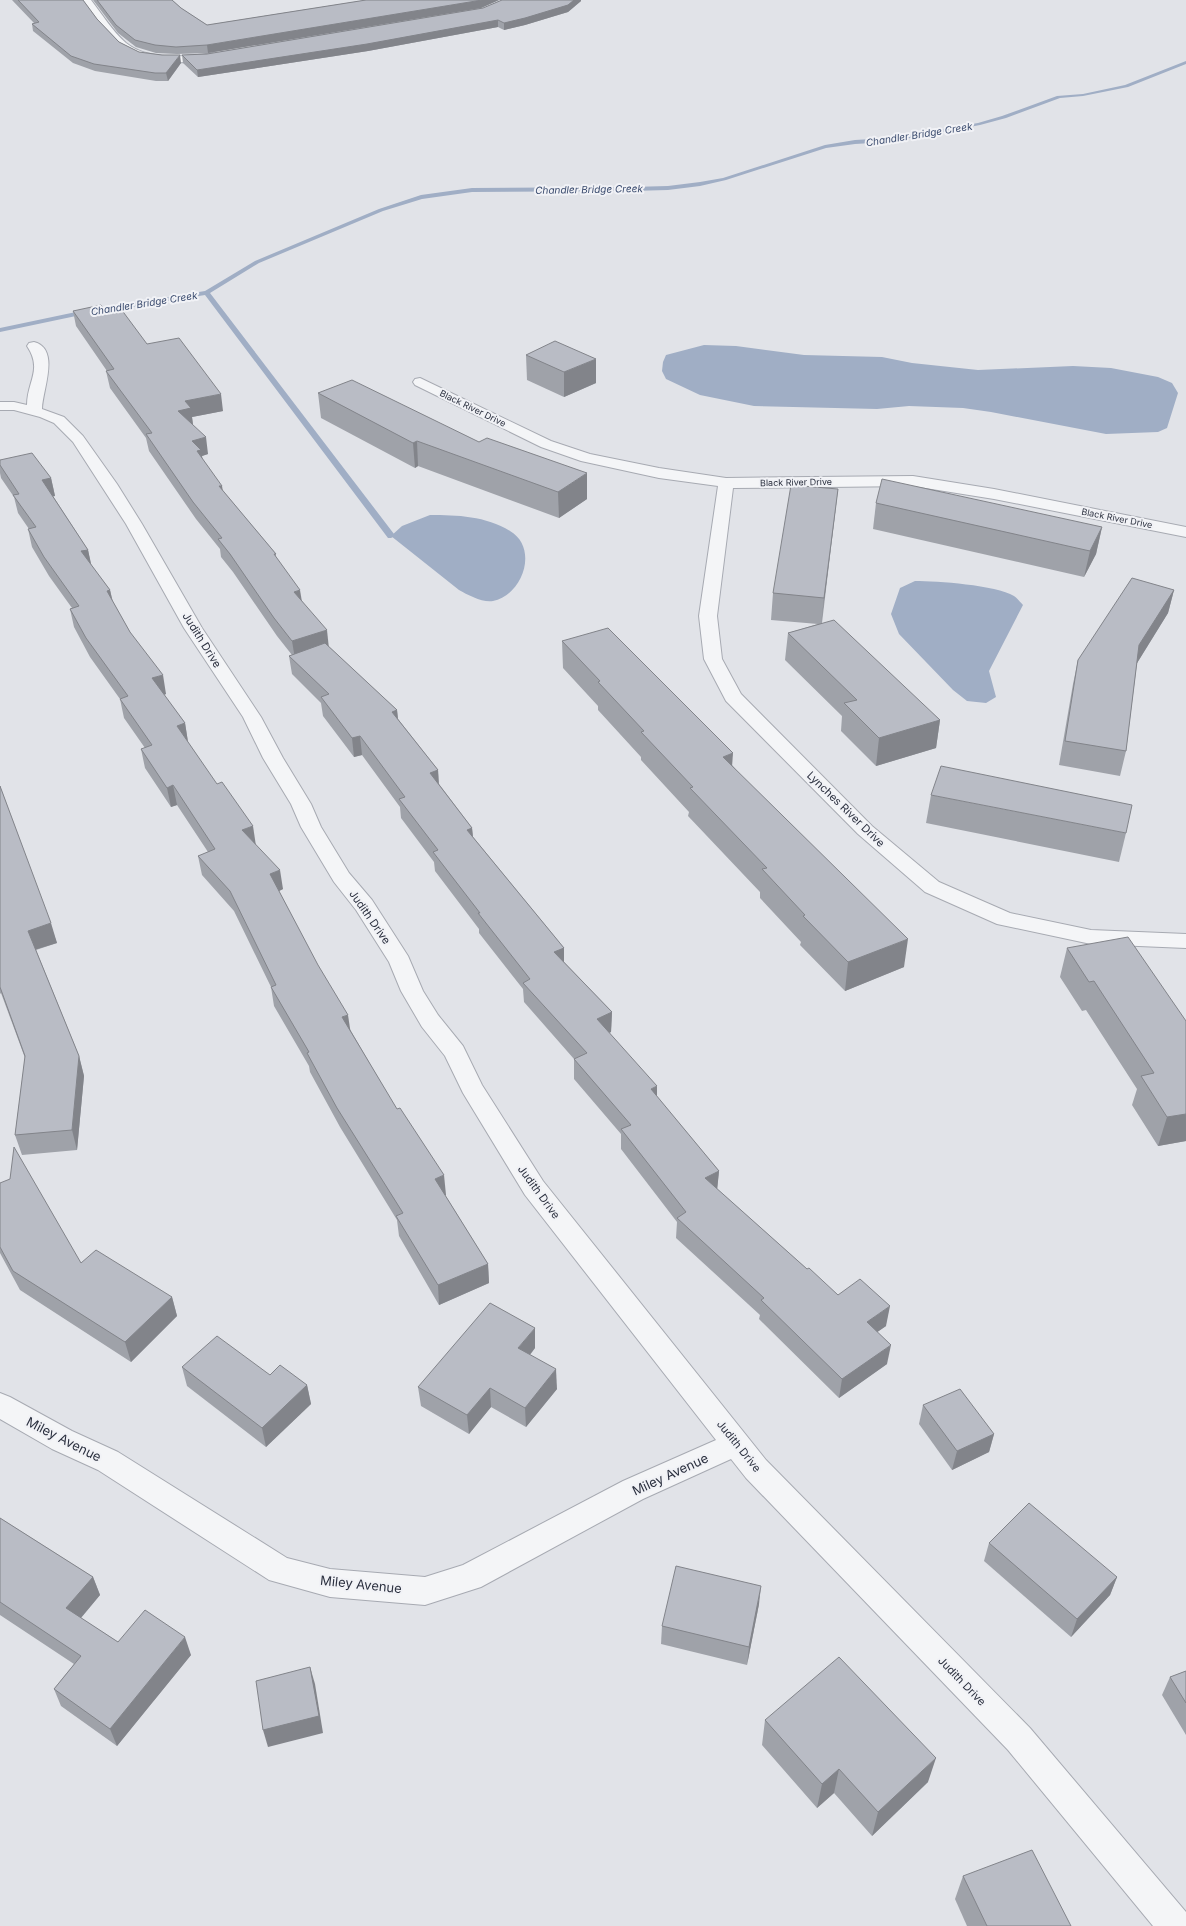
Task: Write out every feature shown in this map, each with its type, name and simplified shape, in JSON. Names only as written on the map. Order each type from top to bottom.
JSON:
[{"type":"street","points":[[86,0],[124,46],[139,53],[172,59],[223,54]]},
{"type":"street","points":[[34,346],[38,349],[42,362],[41,379],[36,393],[35,412]]},
{"type":"street","name":"Black River Drive","points":[[420,382],[546,444],[586,458],[659,473],[726,483],[913,481],[994,494],[1186,532]]},
{"type":"street","name":"Judith Drive","points":[[0,406],[14,406],[59,420],[78,439],[109,484],[134,524],[193,628],[252,717],[273,758],[301,804],[311,827],[341,877],[364,905],[400,961],[412,991],[430,1021],[455,1052],[471,1087],[534,1188],[756,1469],[1019,1739],[1175,1926]]},
{"type":"street","name":"Lynches River Drive","points":[[726,483],[708,616],[714,659],[733,697],[865,830],[932,887],[1004,919],[1091,937],[1186,942]]},
{"type":"street","name":"Miley Avenue","points":[[0,1405],[62,1440],[108,1461],[280,1570],[330,1583],[425,1591],[470,1577],[633,1490],[736,1444]]},
{"type":"water","points":[[704,345],[736,346],[804,355],[882,357],[912,363],[978,370],[1073,366],[1111,368],[1158,377],[1172,383],[1178,393],[1167,428],[1158,432],[1106,434],[963,408],[909,406],[877,409],[754,406],[700,395],[666,379],[662,371],[663,362],[666,355]]},
{"type":"water","points":[[430,515],[451,515],[481,519],[501,526],[510,531],[519,539],[524,548],[524,570],[519,581],[512,590],[504,597],[493,601],[480,600],[471,596],[459,590],[391,536],[402,526]]},
{"type":"water","points":[[915,581],[981,586],[1005,592],[1014,596],[1023,605],[989,671],[996,697],[986,703],[967,701],[953,690],[899,634],[891,614],[900,588]]},
{"type":"building","points":[[18,0],[83,0],[97,19],[119,42],[139,52],[162,55],[180,55],[166,73],[155,73],[94,64],[71,56],[32,24],[39,22]]},
{"type":"building","points":[[97,0],[172,0],[181,8],[207,25],[366,0],[482,0],[207,45],[176,47],[155,45],[135,40],[116,25]]},
{"type":"building","points":[[502,0],[574,0],[568,5],[504,23],[498,20],[367,44],[197,70],[182,55],[207,54],[483,8]]},
{"type":"building","points":[[101,305],[106,312],[121,309],[147,344],[179,338],[221,394],[185,401],[191,408],[178,411],[206,437],[192,441],[201,450],[197,451],[222,486],[219,486],[276,554],[274,554],[300,590],[294,592],[327,630],[292,641],[218,539],[222,538],[193,502],[146,434],[152,433],[106,371],[114,369],[73,311]]},
{"type":"building","points":[[555,341],[596,359],[564,372],[526,355]]},
{"type":"building","points":[[352,380],[479,442],[487,438],[587,473],[558,492],[417,441],[413,443],[318,393]]},
{"type":"building","points":[[32,453],[51,478],[42,480],[88,550],[81,551],[110,590],[107,591],[130,632],[163,675],[152,678],[185,723],[177,726],[217,784],[222,782],[253,826],[242,830],[280,870],[270,874],[318,965],[348,1015],[342,1017],[397,1109],[400,1108],[444,1175],[435,1179],[488,1264],[438,1285],[396,1216],[403,1213],[337,1108],[307,1053],[309,1052],[271,987],[276,985],[230,891],[198,856],[215,849],[173,785],[167,788],[141,749],[152,745],[120,699],[128,696],[86,638],[70,609],[79,606],[44,557],[28,529],[36,527],[13,495],[19,494],[0,465],[0,460]]},
{"type":"building","points":[[882,479],[1102,527],[1090,551],[876,503]]},
{"type":"building","points":[[791,485],[838,489],[824,598],[773,593]]},
{"type":"building","points":[[1132,578],[1174,590],[1139,645],[1126,751],[1065,741],[1078,660]]},
{"type":"building","points":[[834,620],[940,720],[879,738],[844,703],[857,700],[788,633]]},
{"type":"building","points":[[608,628],[733,753],[723,757],[908,939],[848,962],[803,916],[805,915],[762,869],[767,868],[690,788],[693,787],[641,732],[644,731],[562,641]]},
{"type":"building","points":[[325,643],[397,710],[392,712],[438,770],[430,773],[472,828],[467,830],[564,948],[554,952],[612,1012],[597,1019],[657,1086],[651,1089],[719,1171],[705,1178],[838,1295],[860,1279],[890,1306],[867,1322],[891,1345],[842,1379],[761,1300],[764,1298],[677,1218],[686,1212],[621,1129],[631,1125],[574,1059],[587,1053],[523,983],[530,979],[478,913],[480,913],[433,852],[438,850],[399,799],[405,797],[360,736],[352,738],[321,697],[329,694],[289,656]]},
{"type":"building","points":[[941,766],[1132,805],[1126,833],[931,795]]},
{"type":"building","points":[[0,786],[51,923],[28,931],[79,1056],[72,1130],[15,1135],[25,1056],[0,987]]},
{"type":"building","points":[[1128,937],[1186,1021],[1186,1114],[1167,1117],[1141,1076],[1154,1073],[1094,981],[1089,982],[1067,948]]},
{"type":"building","points":[[14,1147],[81,1263],[96,1250],[172,1297],[125,1342],[13,1271],[0,1247],[0,1183],[10,1179]]},
{"type":"building","points":[[490,1303],[535,1328],[518,1348],[556,1369],[525,1408],[490,1388],[467,1415],[418,1387]]},
{"type":"building","points":[[217,1336],[270,1375],[280,1365],[307,1385],[262,1428],[182,1367]]},
{"type":"building","points":[[960,1389],[994,1434],[957,1451],[923,1405]]},
{"type":"building","points":[[1029,1503],[1117,1577],[1077,1619],[989,1543]]},
{"type":"building","points":[[0,1518],[93,1577],[66,1608],[118,1642],[145,1610],[185,1637],[110,1729],[54,1689],[81,1656],[0,1602]]},
{"type":"building","points":[[676,1566],[761,1586],[749,1647],[662,1626]]},
{"type":"building","points":[[839,1657],[936,1758],[878,1812],[839,1769],[822,1784],[765,1720]]},
{"type":"building","points":[[310,1667],[319,1716],[263,1730],[256,1681]]},
{"type":"building","points":[[1186,1671],[1186,1703],[1170,1677]]},
{"type":"building","points":[[1032,1850],[1071,1926],[987,1926],[963,1876]]},
{"type":"waterway","name":"Chandler Bridge Creek","points":[[207,293],[257,262],[381,210],[421,197],[472,190],[631,189],[668,188],[700,184],[724,179],[825,147],[855,142],[889,140],[978,124],[1004,117],[1059,97],[1083,95],[1126,86],[1186,62]]},
{"type":"waterway","name":"Chandler Bridge Creek","points":[[0,330],[76,314],[207,293]]},
{"type":"waterway","points":[[207,293],[391,536]]}]
